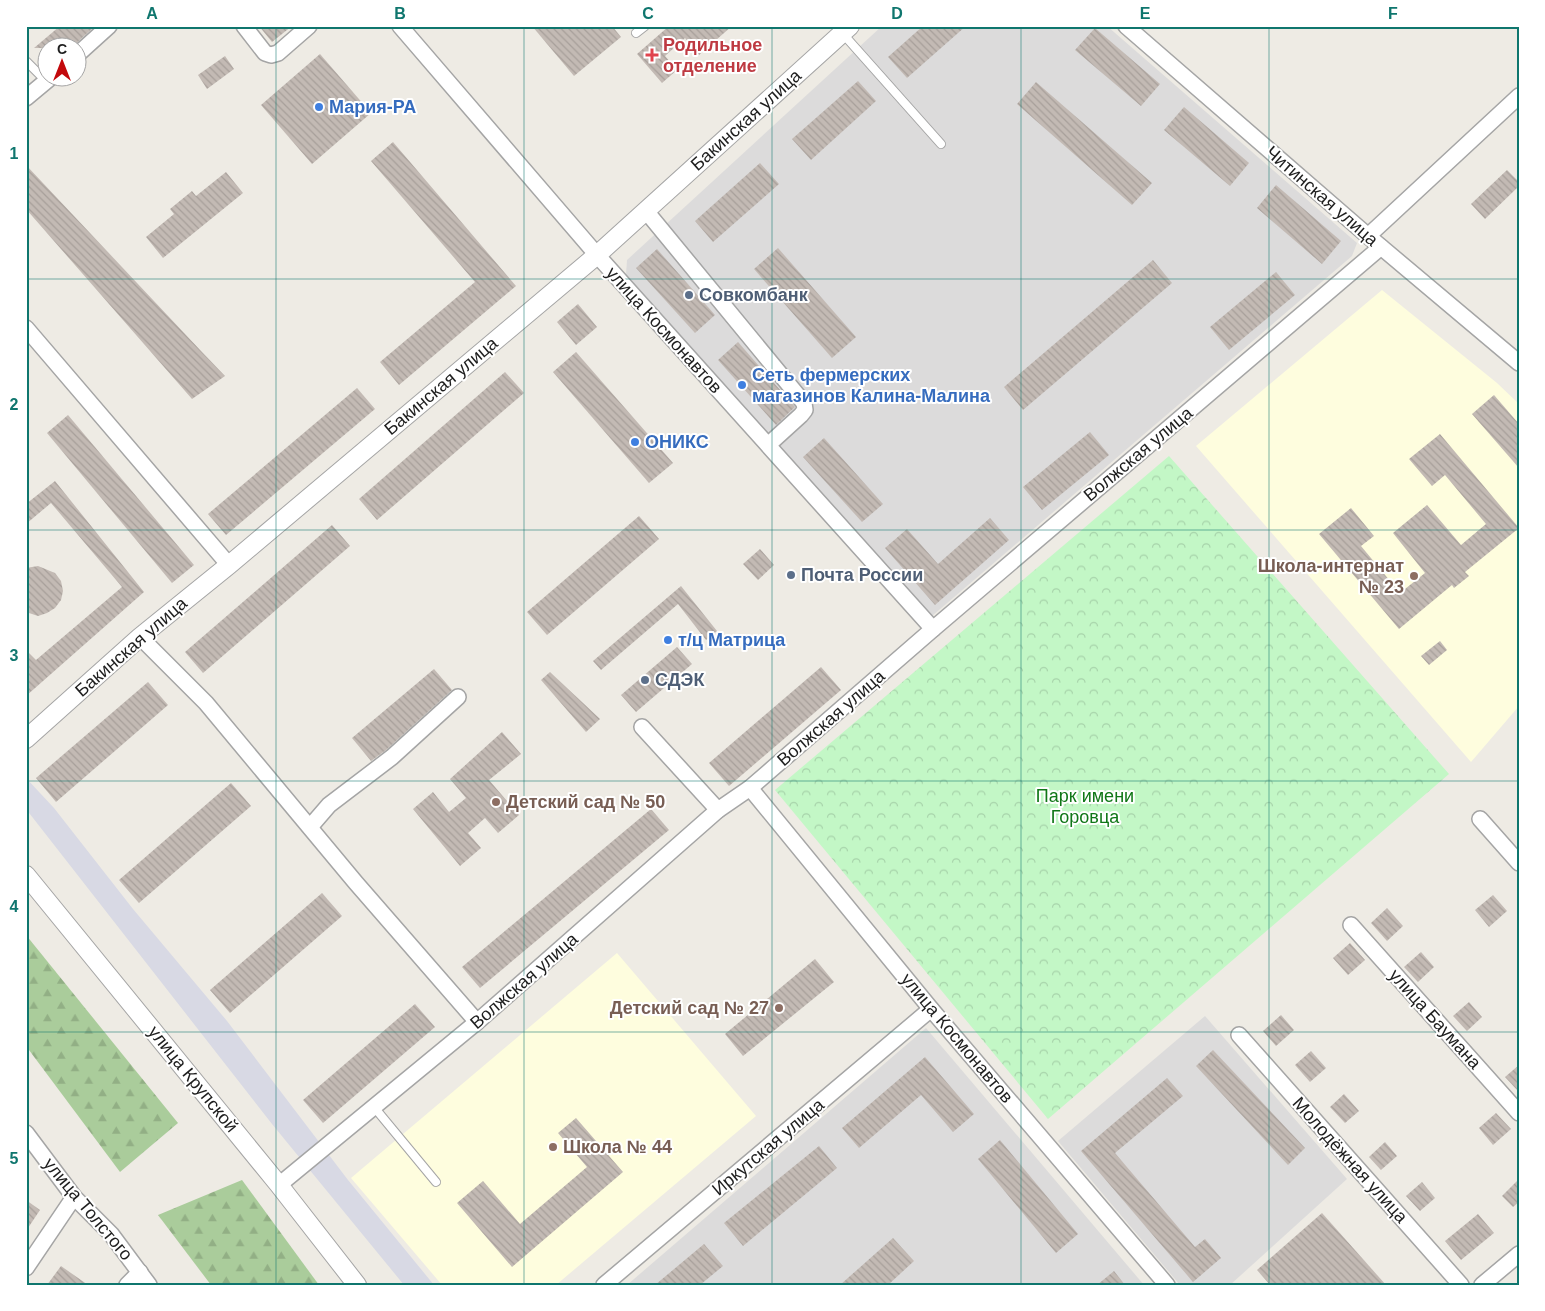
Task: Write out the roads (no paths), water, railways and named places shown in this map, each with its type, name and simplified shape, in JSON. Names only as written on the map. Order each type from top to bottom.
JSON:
[{"type":"street","points":[[88,45],[109,26]]},
{"type":"street","points":[[244,26],[265,53],[271,55],[278,53],[309,26]]},
{"type":"street","name":"улица Космонавтов","points":[[400,26],[597,255],[933,629]]},
{"type":"street","name":"Читинская улица","points":[[1126,26],[1368,236],[1519,363]]},
{"type":"street","name":"Бакинская улица","points":[[26,740],[140,637],[229,566],[597,255],[843,28]]},
{"type":"street","points":[[26,98],[38,88]]},
{"type":"street","points":[[1368,236],[1519,96]]},
{"type":"street","points":[[646,211],[804,403],[804,410],[801,415],[768,445]]},
{"type":"street","name":"Волжская улица","points":[[278,1185],[478,1022],[718,810],[750,788],[933,629],[1381,247]]},
{"type":"street","points":[[26,328],[229,566]]},
{"type":"street","points":[[140,637],[206,704],[478,1022]]},
{"type":"street","points":[[310,827],[329,805],[392,757],[458,697]]},
{"type":"street","points":[[642,726],[718,810]]},
{"type":"street","name":"улица Космонавтов","points":[[750,788],[931,1009],[1167,1285]]},
{"type":"street","points":[[1480,819],[1519,864]]},
{"type":"street","name":"улица Крупской","points":[[26,875],[357,1285]]},
{"type":"street","name":"улица Баумана","points":[[1351,925],[1519,1113]]},
{"type":"street","name":"Иркутская улица","points":[[604,1285],[931,1009]]},
{"type":"street","name":"Молодёжная улица","points":[[1239,1035],[1461,1285]]},
{"type":"street","name":"улица Толстого","points":[[26,1133],[74,1197],[111,1234],[149,1285]]},
{"type":"street","points":[[26,1268],[74,1197]]},
{"type":"street","points":[[1482,1285],[1519,1254]]},
{"type":"street","points":[[127,1285],[140,1272]]},
{"type":"lane","points":[[636,33],[645,26]]},
{"type":"lane","points":[[843,28],[941,144]]},
{"type":"lane","points":[[26,61],[38,71]]},
{"type":"lane","points":[[374,1106],[436,1182]]},
{"type":"place","name":"Родильное отделение","points":[[652,55]]},
{"type":"place","name":"Мария-РА","points":[[319,107]]},
{"type":"place","name":"Совкомбанк","points":[[689,295]]},
{"type":"place","name":"Сеть фермерских магазинов Калина-Малина","points":[[742,385]]},
{"type":"place","name":"ОНИКС","points":[[635,442]]},
{"type":"place","name":"Почта России","points":[[791,575]]},
{"type":"place","name":"Школа-интернат № 23","points":[[1414,576]]},
{"type":"place","name":"т/ц Матрица","points":[[668,640]]},
{"type":"place","name":"СДЭК","points":[[645,680]]},
{"type":"place","name":"Детский сад № 50","points":[[496,802]]},
{"type":"place","name":"Детский сад № 27","points":[[779,1008]]},
{"type":"place","name":"Школа № 44","points":[[553,1147]]},
{"type":"park label","name":"Парк имени Горовца","points":[[1085,806]]}]
